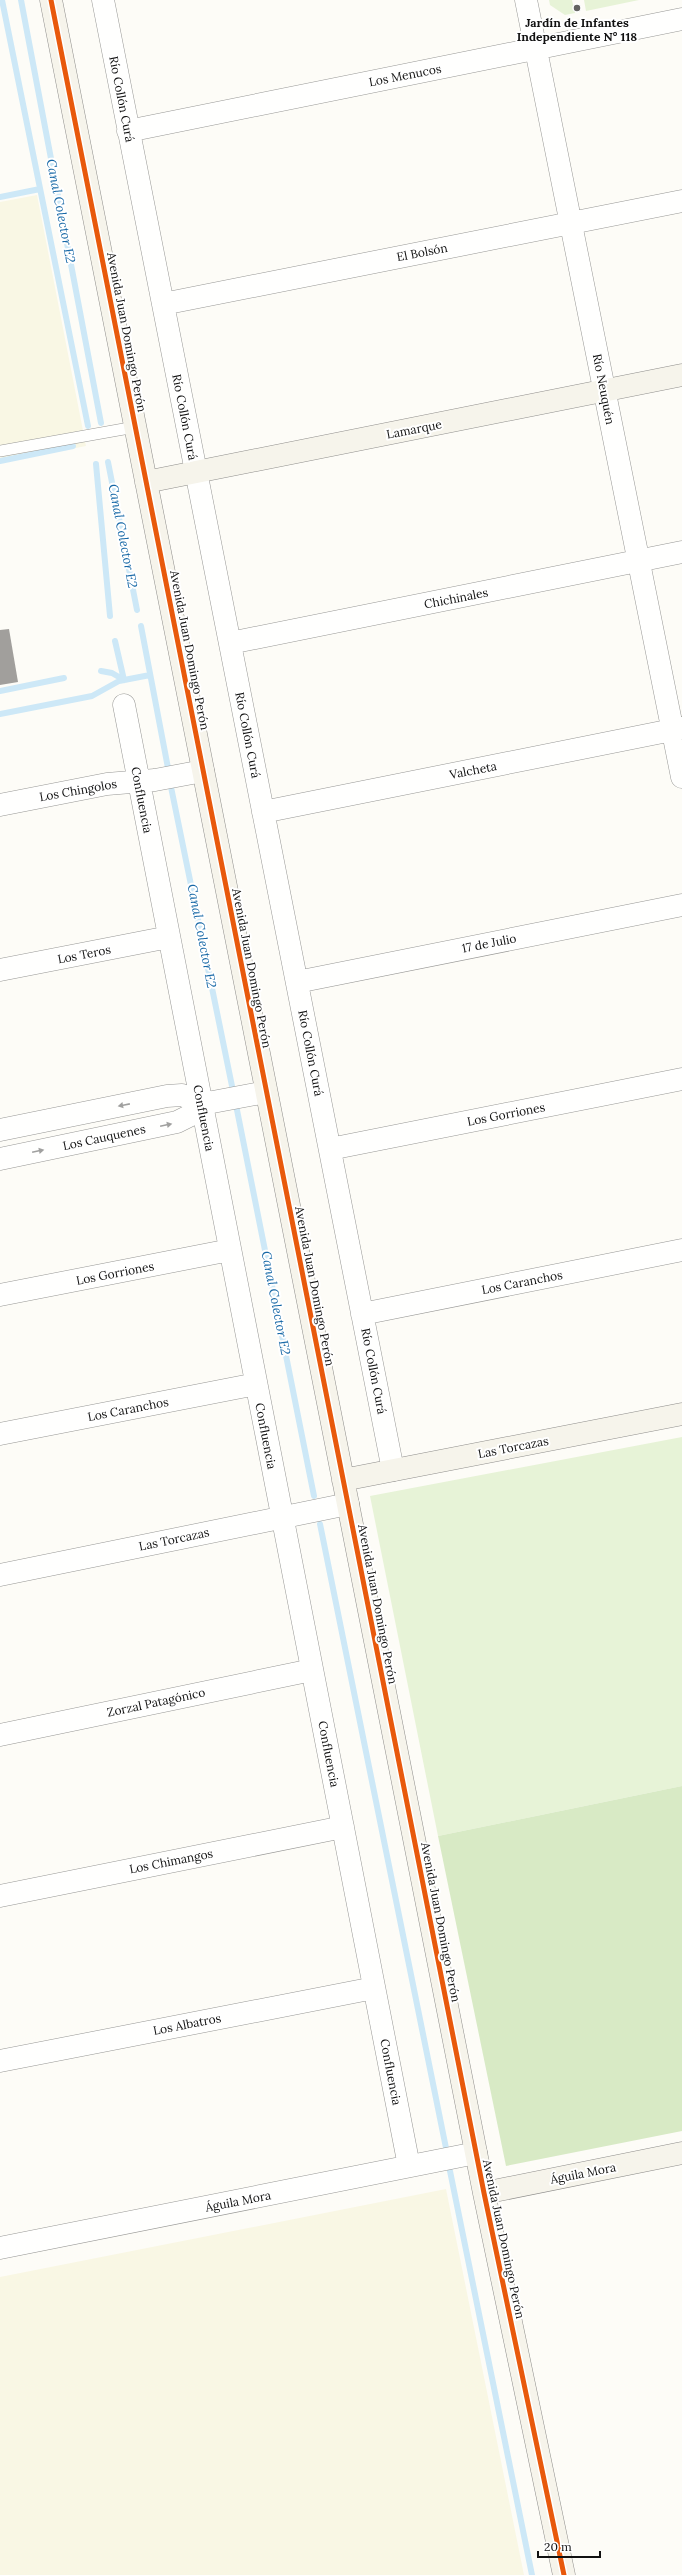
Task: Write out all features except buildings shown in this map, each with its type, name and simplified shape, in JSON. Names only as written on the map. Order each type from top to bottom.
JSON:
[{"type":"street","name":"Avenida Juan Domingo Perón","points":[[51,0],[476,2153],[564,2575]]},
{"type":"street","name":"Río Collón Curá","points":[[103,0],[393,1470]]},
{"type":"street","name":"Río Neuquén","points":[[526,0],[639,561],[677,729],[682,777]]},
{"type":"street","name":"Los Menucos","points":[[128,131],[682,19]]},
{"type":"street","name":"El Bolsón","points":[[163,304],[682,201]]},
{"type":"street","name":"Lamarque","points":[[146,482],[682,375]]},
{"type":"street","name":"Chichinales","points":[[230,643],[682,552]]},
{"type":"street","name":"Confluencia","points":[[124,705],[409,2166]]},
{"type":"street","name":"Valcheta","points":[[263,812],[677,729]]},
{"type":"street","name":"Los Chingolos","points":[[0,805],[107,784],[203,771]]},
{"type":"street","name":"17 de Julio","points":[[297,982],[682,905]]},
{"type":"street","name":"Los Teros","points":[[0,970],[169,937]]},
{"type":"street","name":"Los Gorriones","points":[[330,1149],[682,1079]]},
{"type":"street","points":[[0,1130],[167,1096],[182,1095],[202,1104],[266,1092]]},
{"type":"street","name":"Los Cauquenes","points":[[0,1159],[177,1122],[193,1114],[202,1104]]},
{"type":"street","name":"Los Gorriones","points":[[0,1295],[230,1250]]},
{"type":"street","name":"Los Caranchos","points":[[362,1314],[682,1250]]},
{"type":"street","name":"Los Caranchos","points":[[0,1434],[256,1384]]},
{"type":"street","name":"Las Torcazas","points":[[343,1480],[682,1414]]},
{"type":"street","name":"Las Torcazas","points":[[0,1575],[348,1504]]},
{"type":"street","name":"Zorzal Patagónico","points":[[0,1735],[312,1670]]},
{"type":"street","name":"Los Chimangos","points":[[0,1896],[343,1827]]},
{"type":"street","name":"Los Albatros","points":[[0,2061],[374,1988]]},
{"type":"street","name":"Águila Mora","points":[[0,2248],[476,2153]]},
{"type":"street","name":"Águila Mora","points":[[484,2193],[682,2153]]},
{"type":"lane","points":[[0,451],[135,427]]},
{"type":"shaded area","points":[[37,195],[86,446],[0,463],[0,202]]},
{"type":"shaded area","points":[[446,2189],[524,2575],[0,2575],[0,2277]]},
{"type":"green space","points":[[549,0],[572,0],[575,13],[565,15],[550,5]]},
{"type":"green space","points":[[584,0],[639,0],[586,11]]},
{"type":"green space","points":[[682,1437],[682,1786],[438,1836],[370,1496]]},
{"type":"green space","points":[[682,1786],[682,2131],[506,2166],[438,1836]]},
{"type":"waterway","points":[[2,0],[88,426]]},
{"type":"waterway","name":"Canal Colector E2","points":[[21,0],[101,423]]},
{"type":"waterway","points":[[0,197],[40,189]]},
{"type":"waterway","points":[[0,461],[73,446]]},
{"type":"waterway","name":"Canal Colector E2","points":[[108,462],[137,610]]},
{"type":"waterway","points":[[96,464],[110,616]]},
{"type":"waterway","name":"Canal Colector E2","points":[[141,626],[168,768]]},
{"type":"waterway","points":[[115,641],[124,680]]},
{"type":"waterway","points":[[101,671],[112,673],[124,680]]},
{"type":"waterway","points":[[0,714],[92,696],[119,681],[150,675]]},
{"type":"waterway","points":[[0,691],[64,678]]},
{"type":"waterway","name":"Canal Colector E2","points":[[171,787],[232,1086]]},
{"type":"waterway","name":"Canal Colector E2","points":[[237,1110],[314,1496]]},
{"type":"waterway","points":[[320,1524],[446,2148]]},
{"type":"waterway","points":[[450,2171],[532,2575]]},
{"type":"cycle path","points":[[51,0],[484,2193],[564,2575]]},
{"type":"place","name":"Jardín de Infantes Independiente N° 118","points":[[577,8]]}]
